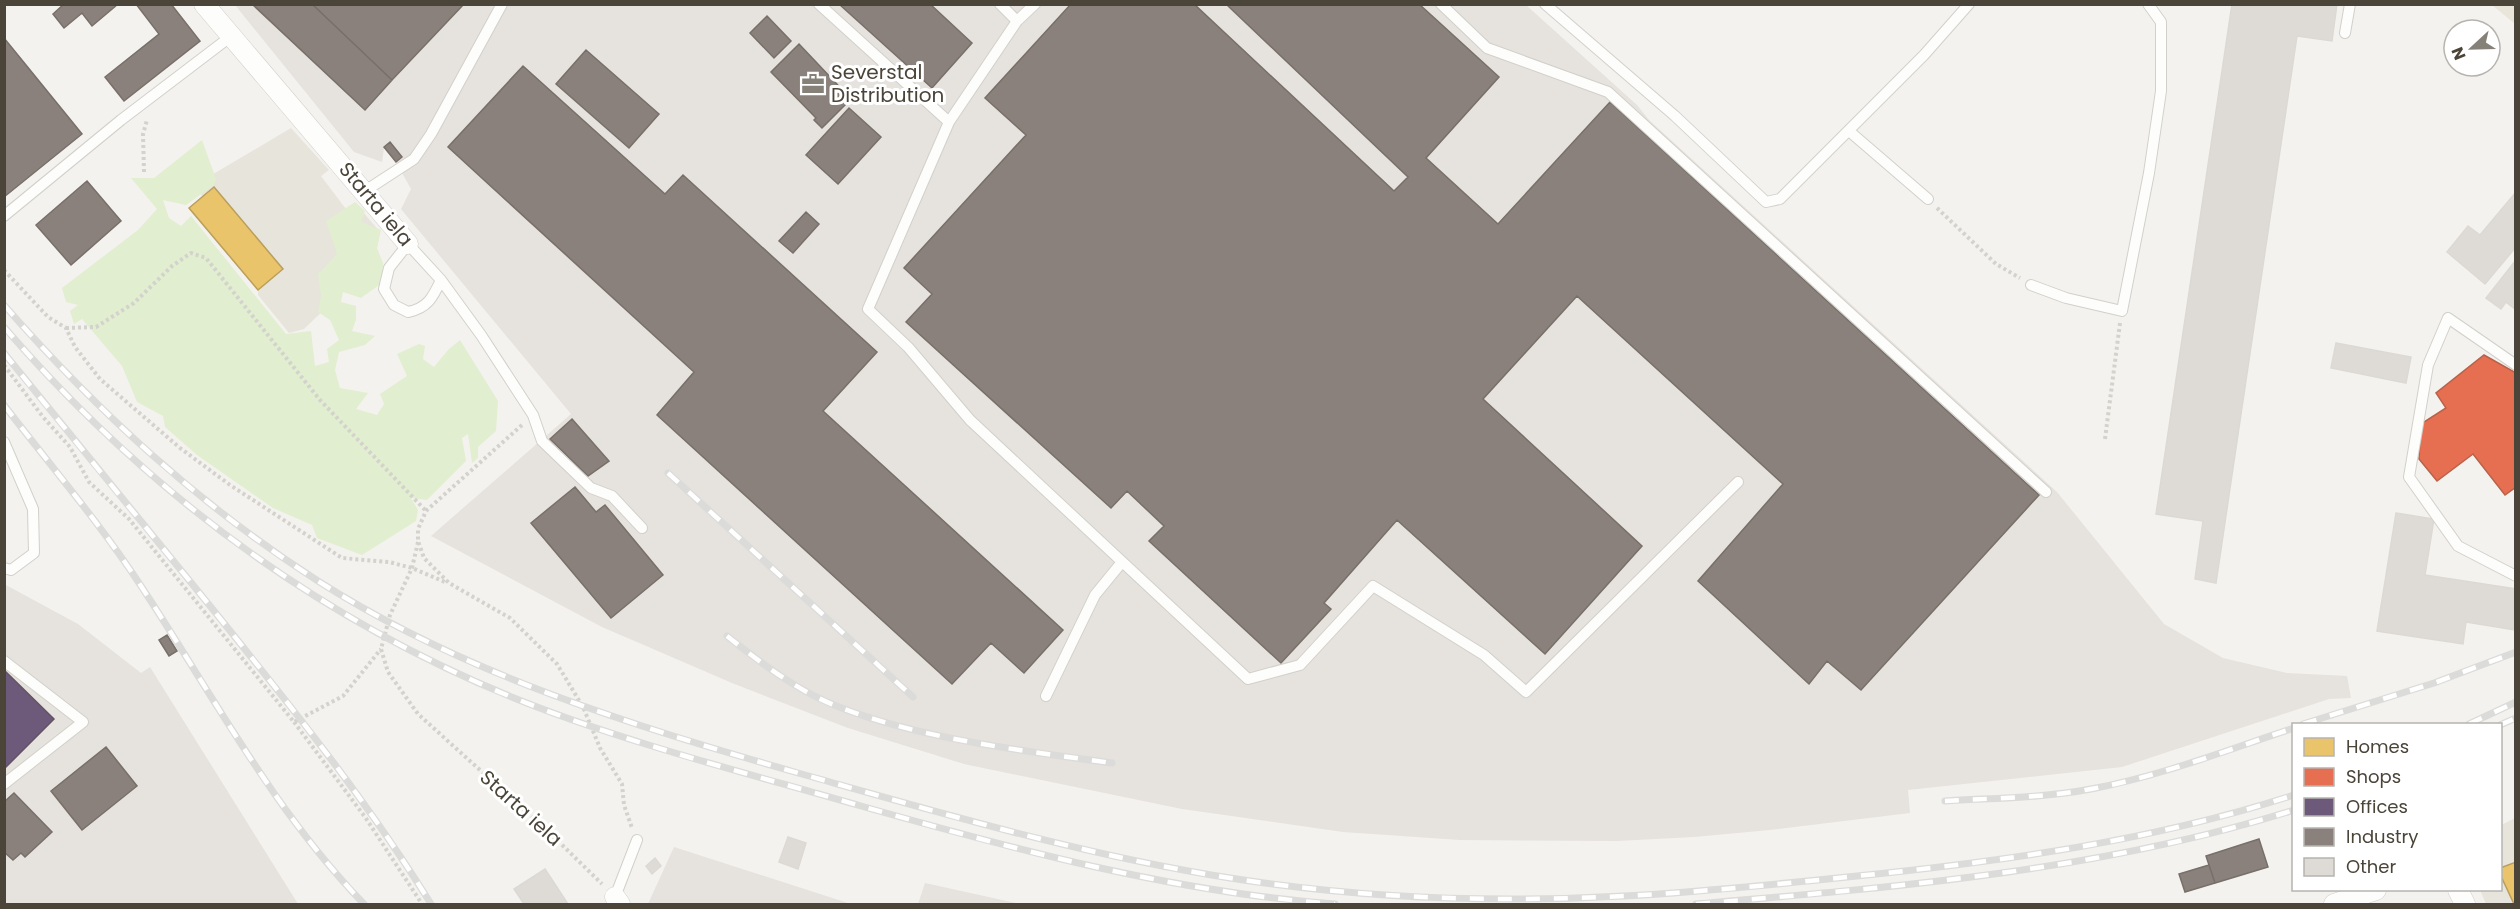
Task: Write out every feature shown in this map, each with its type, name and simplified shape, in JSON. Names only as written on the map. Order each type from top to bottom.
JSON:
[{"type":"street","name":"Starta iela","points":[[204,4],[408,244]]},
{"type":"street","points":[[2334,904],[2373,891]]},
{"type":"lane","points":[[365,191],[414,159],[431,134],[502,4]]},
{"type":"lane","points":[[819,4],[949,122]]},
{"type":"lane","points":[[1000,4],[1017,21]]},
{"type":"lane","points":[[1035,4],[1017,21],[949,122],[868,309],[908,347],[970,420],[1248,679],[1300,665],[1373,586],[1484,655],[1526,693],[1738,482]]},
{"type":"lane","points":[[1441,4],[1487,48],[1608,92],[2046,492]]},
{"type":"lane","points":[[1545,4],[1675,116],[1766,202],[1780,199],[1924,55],[1969,4]]},
{"type":"lane","points":[[2031,285],[2066,298],[2122,311],[2149,172],[2161,91],[2161,22],[2148,4]]},
{"type":"lane","points":[[2345,33],[2350,4]]},
{"type":"lane","points":[[4,216],[152,96],[230,37]]},
{"type":"lane","points":[[1849,131],[1928,199]]},
{"type":"lane","points":[[408,244],[389,268],[384,289],[394,305],[408,312],[421,309],[432,299],[441,280]]},
{"type":"lane","name":"Starta iela","points":[[408,244],[441,280],[533,415],[542,441],[591,488],[612,496],[642,528]]},
{"type":"lane","points":[[2516,365],[2448,318],[2428,365],[2409,477],[2458,546],[2516,576]]},
{"type":"lane","points":[[4,442],[33,509],[34,553],[11,570],[4,568]]},
{"type":"lane","points":[[1046,696],[1095,595],[1122,562]]},
{"type":"lane","points":[[4,661],[84,722],[4,784]]},
{"type":"lane","points":[[617,901],[637,840]]},
{"type":"path","points":[[144,172],[143,134],[152,96]]},
{"type":"path","points":[[1928,199],[1996,264],[2031,285]]},
{"type":"path","points":[[66,328],[96,327],[134,303],[172,266],[191,254],[206,258],[320,399],[426,511]]},
{"type":"path","points":[[4,270],[48,316],[66,328],[80,356],[100,379],[180,448],[230,485],[342,558],[389,562],[412,568],[449,584],[510,618],[557,664],[583,707],[600,748],[622,784],[624,805],[637,840]]},
{"type":"path","points":[[2105,439],[2122,311]]},
{"type":"path","points":[[4,365],[43,417],[70,447],[89,482],[129,519],[294,722],[365,818],[422,904]]},
{"type":"path","points":[[294,722],[344,696],[381,649],[390,615],[412,568],[418,541],[418,529],[426,511],[533,415]]},
{"type":"path","points":[[418,541],[424,558],[449,584]]},
{"type":"path","name":"Starta iela","points":[[381,649],[388,672],[418,714],[554,837],[617,901]]},
{"type":"shaded area","points":[[235,5],[1526,5],[2057,492],[2164,624],[2223,658],[2287,673],[2347,676],[2351,698],[2329,699],[2122,767],[1908,790],[1910,813],[1770,830],[1617,841],[1460,840],[1343,832],[1182,809],[964,764],[848,728],[732,683],[602,627],[431,536],[571,414],[401,209],[411,189],[396,162],[384,148],[382,162],[354,152]]},
{"type":"shaded area","points":[[2492,5],[2515,5],[2515,24]]},
{"type":"shaded area","points":[[291,128],[329,170],[321,176],[346,209],[357,205],[380,232],[374,262],[304,329],[289,333],[258,295],[258,290],[189,208],[202,197],[198,183]]},
{"type":"shaded area","points":[[4,584],[78,624],[141,673],[150,667],[298,904],[5,904]]},
{"type":"shaded area","points":[[2515,818],[2515,904],[2486,904],[2480,891],[2502,891],[2502,824]]},
{"type":"shaded area","points":[[674,847],[851,904],[648,904]]},
{"type":"shaded area","points":[[925,883],[1020,904],[918,904]]},
{"type":"green space","points":[[202,140],[216,179],[214,185],[186,205],[163,200],[169,218],[181,226],[191,216],[286,334],[311,331],[315,366],[329,362],[327,349],[339,340],[330,320],[318,312],[321,296],[318,274],[337,254],[326,221],[355,202],[365,211],[361,222],[381,230],[377,248],[383,263],[382,283],[361,298],[343,292],[341,302],[356,306],[356,320],[352,331],[375,336],[365,345],[339,352],[335,370],[340,388],[368,393],[356,409],[377,415],[384,404],[380,394],[407,376],[397,354],[419,344],[425,346],[423,359],[434,367],[460,340],[498,401],[496,431],[478,447],[478,458],[472,463],[468,434],[462,438],[466,461],[427,500],[411,498],[418,510],[416,521],[362,555],[317,538],[312,525],[273,508],[197,455],[165,427],[163,416],[137,402],[122,366],[82,319],[74,324],[70,311],[78,305],[66,302],[62,288],[138,230],[157,209],[131,178],[154,178]]},
{"type":"building: Homes","points":[[214,187],[283,269],[258,290],[189,208]]},
{"type":"building: Homes","points":[[2516,862],[2516,904],[2502,878],[2502,867]]},
{"type":"building: Shops","points":[[2484,355],[2516,373],[2516,487],[2505,495],[2473,454],[2437,481],[2419,459],[2421,424],[2446,408],[2436,393]]},
{"type":"building: Offices","points":[[4,670],[54,719],[4,769]]},
{"type":"building: Industry","points":[[64,4],[118,4],[92,26],[82,13],[64,28],[53,14]]},
{"type":"building: Industry","points":[[136,4],[171,4],[200,41],[124,101],[105,77],[159,34]]},
{"type":"building: Industry","points":[[252,4],[312,4],[392,80],[365,110]]},
{"type":"building: Industry","points":[[312,4],[464,4],[392,80]]},
{"type":"building: Industry","points":[[839,4],[930,4],[972,43],[932,88]]},
{"type":"building: Industry","points":[[1071,4],[1194,4],[1394,191],[1408,177],[1226,4],[1419,4],[1499,77],[1426,158],[1498,224],[1610,102],[2039,495],[1861,690],[1827,661],[1809,684],[1698,581],[1783,484],[1577,296],[1483,399],[1642,546],[1545,654],[1397,520],[1324,603],[1331,609],[1281,663],[1149,541],[1164,526],[1127,491],[1111,508],[906,322],[932,294],[904,268],[1026,135],[985,98]]},
{"type":"building: Industry","points":[[767,16],[791,41],[774,58],[750,33]]},
{"type":"building: Industry","points":[[4,38],[82,134],[4,197]]},
{"type":"building: Industry","points":[[799,44],[851,99],[822,128],[814,120],[816,118],[771,72]]},
{"type":"building: Industry","points":[[586,50],[659,114],[629,148],[556,84]]},
{"type":"building: Industry","points":[[523,66],[665,194],[683,175],[877,352],[823,411],[1063,630],[1024,673],[991,643],[952,684],[657,415],[694,372],[448,147]]},
{"type":"building: Industry","points":[[849,108],[881,137],[838,184],[806,155]]},
{"type":"building: Industry","points":[[390,142],[402,157],[396,162],[384,147]]},
{"type":"building: Industry","points":[[87,181],[121,221],[71,265],[36,225]]},
{"type":"building: Industry","points":[[806,212],[819,224],[793,253],[779,241]]},
{"type":"building: Industry","points":[[572,419],[609,461],[588,476],[550,439]]},
{"type":"building: Industry","points":[[575,487],[596,512],[605,505],[663,575],[611,618],[531,523]]},
{"type":"building: Industry","points":[[167,635],[177,651],[169,656],[159,640]]},
{"type":"building: Industry","points":[[106,747],[137,786],[82,830],[51,791]]},
{"type":"building: Industry","points":[[14,793],[52,832],[25,857],[21,853],[13,860],[4,852],[4,802]]},
{"type":"building: Industry","points":[[2259,839],[2268,867],[2215,883],[2206,856]]},
{"type":"building: Industry","points":[[2209,865],[2215,883],[2185,892],[2179,874]]},
{"type":"building: Other","points":[[2232,4],[2337,4],[2332,41],[2297,36],[2216,583],[2195,579],[2203,521],[2156,514]]},
{"type":"building: Other","points":[[2516,192],[2516,247],[2485,284],[2447,252],[2468,226],[2480,235]]},
{"type":"building: Other","points":[[2516,260],[2516,310],[2506,302],[2501,309],[2486,298]]},
{"type":"building: Other","points":[[2336,343],[2411,357],[2406,383],[2331,368]]},
{"type":"building: Other","points":[[2396,513],[2434,519],[2425,575],[2516,589],[2516,630],[2466,622],[2463,644],[2377,631]]},
{"type":"building: Other","points":[[788,837],[806,843],[798,869],[779,862]]},
{"type":"building: Other","points":[[655,858],[661,866],[652,874],[646,866]]},
{"type":"building: Other","points":[[545,869],[568,904],[524,904],[514,889]]},
{"type":"railway","points":[[4,305],[113,419],[191,488],[318,581],[432,644],[551,694],[673,736],[959,818],[1121,858],[1279,885],[1377,894],[1476,899],[1624,896],[1799,882],[2023,856],[2187,825],[2292,796]]},
{"type":"railway","points":[[4,327],[59,387],[116,443],[176,496],[239,545],[305,590],[374,631],[445,667],[519,700],[561,716],[689,757],[1037,853],[1215,890],[1335,904]]},
{"type":"railway","points":[[4,353],[287,702],[376,821],[431,904]]},
{"type":"railway","points":[[4,405],[125,562],[272,791],[331,868],[364,904]]},
{"type":"railway","points":[[668,473],[913,697]]},
{"type":"railway","points":[[727,636],[794,685],[839,707],[871,718],[938,736],[1112,763]]},
{"type":"railway","points":[[2306,723],[2434,683],[2516,652]]},
{"type":"railway","points":[[2471,723],[2516,702]]},
{"type":"railway","points":[[2502,724],[2516,718]]},
{"type":"railway","points":[[1945,801],[2055,794],[2117,784],[2194,762],[2292,729]]},
{"type":"railway","points":[[1696,904],[1922,883],[2073,862],[2221,831],[2292,811]]},
{"type":"place","name":"Severstal Distribution","points":[[813,84]]}]
